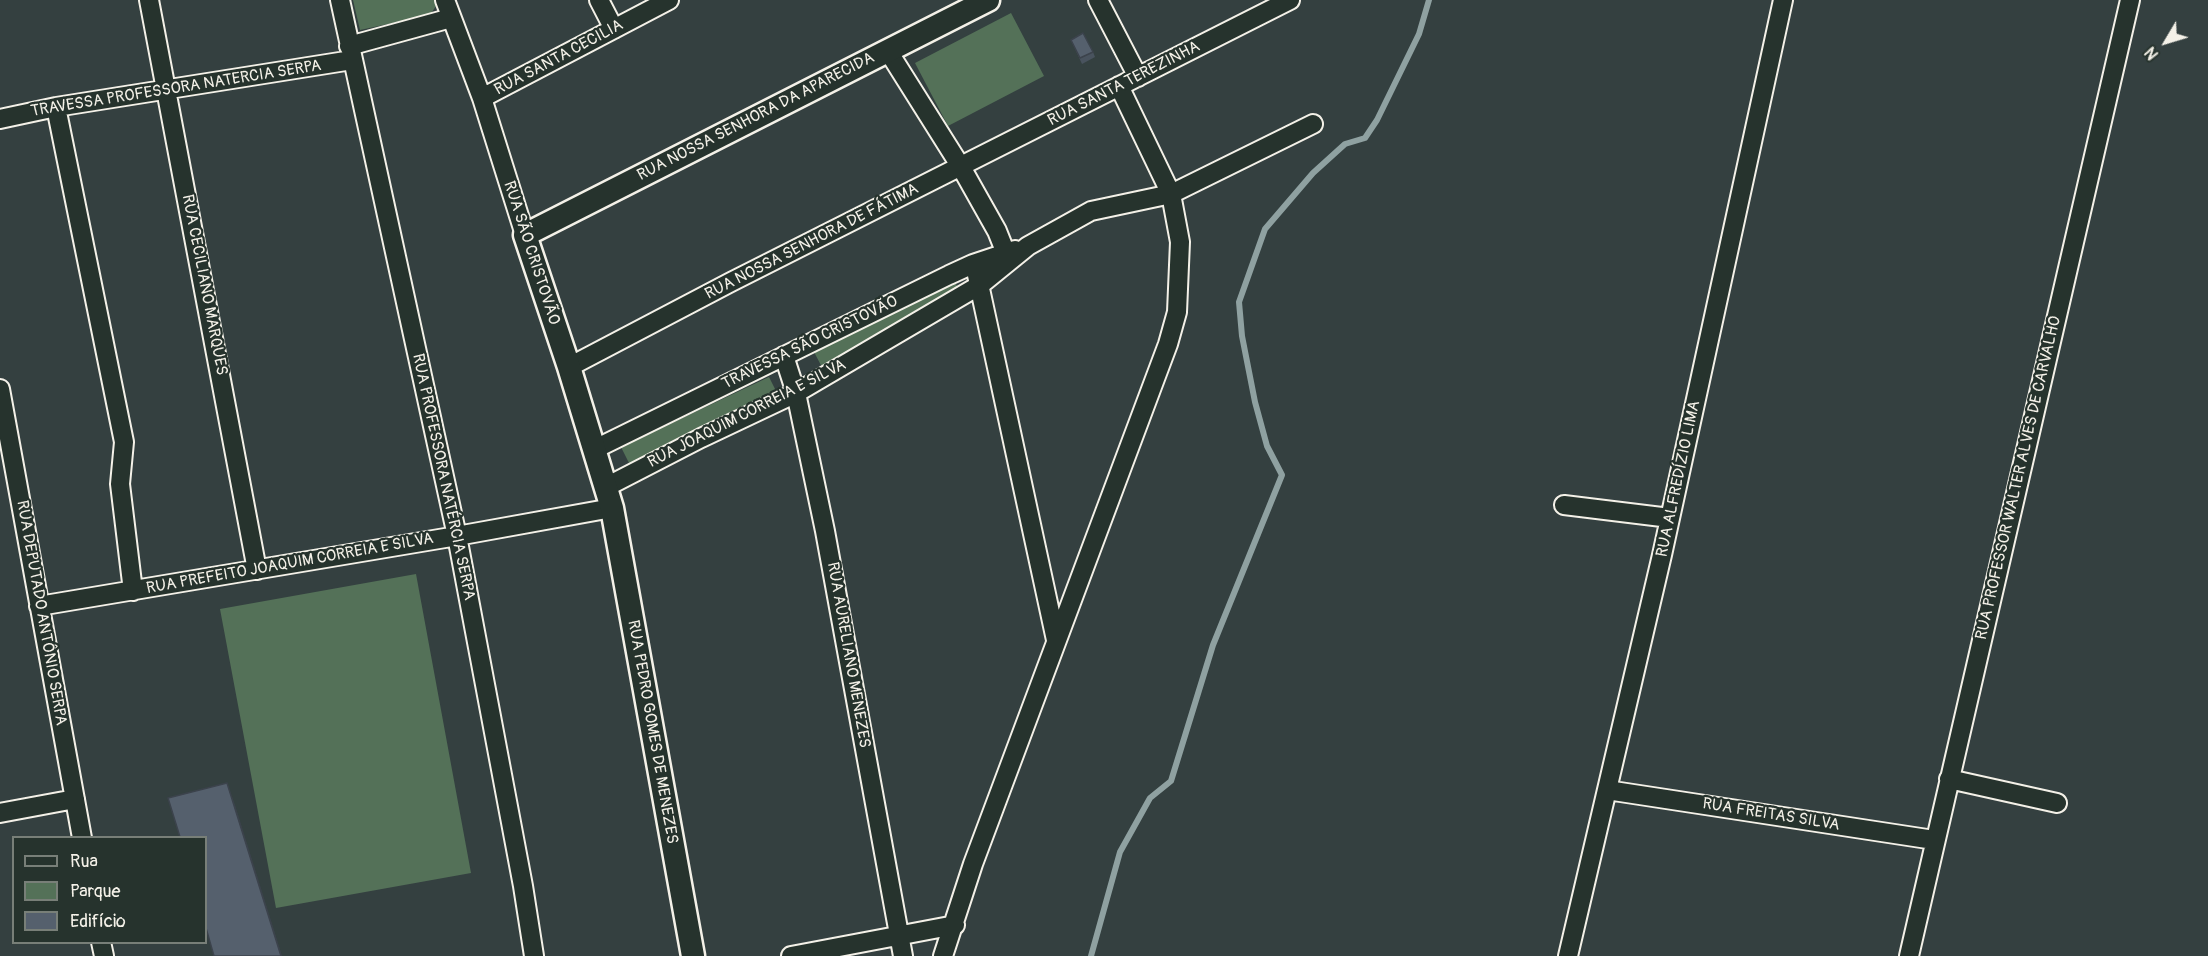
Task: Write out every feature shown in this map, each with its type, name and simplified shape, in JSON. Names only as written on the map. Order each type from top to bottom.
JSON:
[{"type":"street","name":"RUA CECILIANO MARQUES","points":[[150,0],[257,570]]},
{"type":"street","name":"RUA PROFESSORA NATÉRCIA SERPA","points":[[340,0],[457,536],[521,874],[534,956]]},
{"type":"street","name":"RUA SÃO CRISTOVÃO","points":[[445,0],[482,98],[609,497]]},
{"type":"street","points":[[599,0],[614,29]]},
{"type":"street","name":"RUA SANTA CECILIA","points":[[482,98],[669,0]]},
{"type":"street","points":[[1098,0],[1138,76]]},
{"type":"street","name":"RUA ALFREDÍZIO LIMA","points":[[1568,956],[1670,518],[1783,0]]},
{"type":"street","name":"RUA PROFESSOR WALTER ALVES DE CARVALHO","points":[[1909,956],[1948,779],[2130,0]]},
{"type":"street","name":"RUA SANTA TEREZINHA","points":[[961,167],[1288,1]]},
{"type":"street","name":"RUA NOSSA SENHORA DA APARECIDA","points":[[525,235],[888,51],[978,2]]},
{"type":"street","name":"TRAVESSA PROFESSORA NATERCIA SERPA","points":[[0,119],[351,53],[451,18]]},
{"type":"street","points":[[888,51],[961,167],[997,231],[1008,258]]},
{"type":"street","points":[[943,956],[973,864],[1168,344],[1177,312],[1180,243],[1171,194],[1119,86]]},
{"type":"street","points":[[56,107],[123,442],[120,484],[133,591]]},
{"type":"street","name":"TRAVESSA SÃO CRISTOVÃO","points":[[980,285],[1008,258],[1091,211],[1171,194],[1313,124]]},
{"type":"street","name":"RUA NOSSA SENHORA DE FÁTIMA","points":[[569,367],[731,282],[961,167]]},
{"type":"street","name":"TRAVESSA SÃO CRISTOVÃO","points":[[595,449],[973,264],[1008,258]]},
{"type":"street","points":[[973,264],[980,285],[1056,640]]},
{"type":"street","name":"RUA JOAQUIM CORREIA E SILVA","points":[[609,497],[701,438],[796,393],[980,285]]},
{"type":"street","name":"RUA AURELIANO MENEZES","points":[[784,356],[796,393],[825,531],[903,956]]},
{"type":"street","name":"RUA DEPUTADO ANTÔNIO SERPA","points":[[0,389],[82,836]]},
{"type":"street","name":"RUA PREFEITO JOAQUIM CORREIA E SILVA","points":[[39,606],[457,536],[609,497]]},
{"type":"street","name":"RUA PEDRO GOMES DE MENEZES","points":[[609,497],[693,956]]},
{"type":"street","points":[[1564,505],[1670,518]]},
{"type":"street","points":[[1948,779],[2057,803]]},
{"type":"street","name":"RUA FREITAS SILVA","points":[[1607,790],[1935,840]]},
{"type":"street","points":[[0,813],[75,799]]},
{"type":"street","points":[[791,956],[955,925]]},
{"type":"green space","points":[[353,0],[440,0],[430,15],[360,30]]},
{"type":"green space","points":[[1011,13],[1044,76],[948,126],[915,63]]},
{"type":"green space","points":[[952,277],[961,293],[823,369],[814,352]]},
{"type":"green space","points":[[769,377],[779,397],[631,467],[621,447]]},
{"type":"green space","points":[[416,574],[471,873],[276,908],[220,609]]},
{"type":"building","points":[[1083,33],[1093,52],[1080,58],[1071,40]]},
{"type":"building","points":[[227,783],[281,956],[214,956],[207,932],[207,836],[180,836],[168,798]]},
{"type":"waterway","points":[[1091,956],[1120,852],[1150,798],[1171,781],[1213,645],[1282,475],[1267,446],[1255,402],[1242,336],[1239,302],[1265,229],[1313,173],[1345,144],[1365,138],[1377,120],[1419,34],[1429,0]]}]
